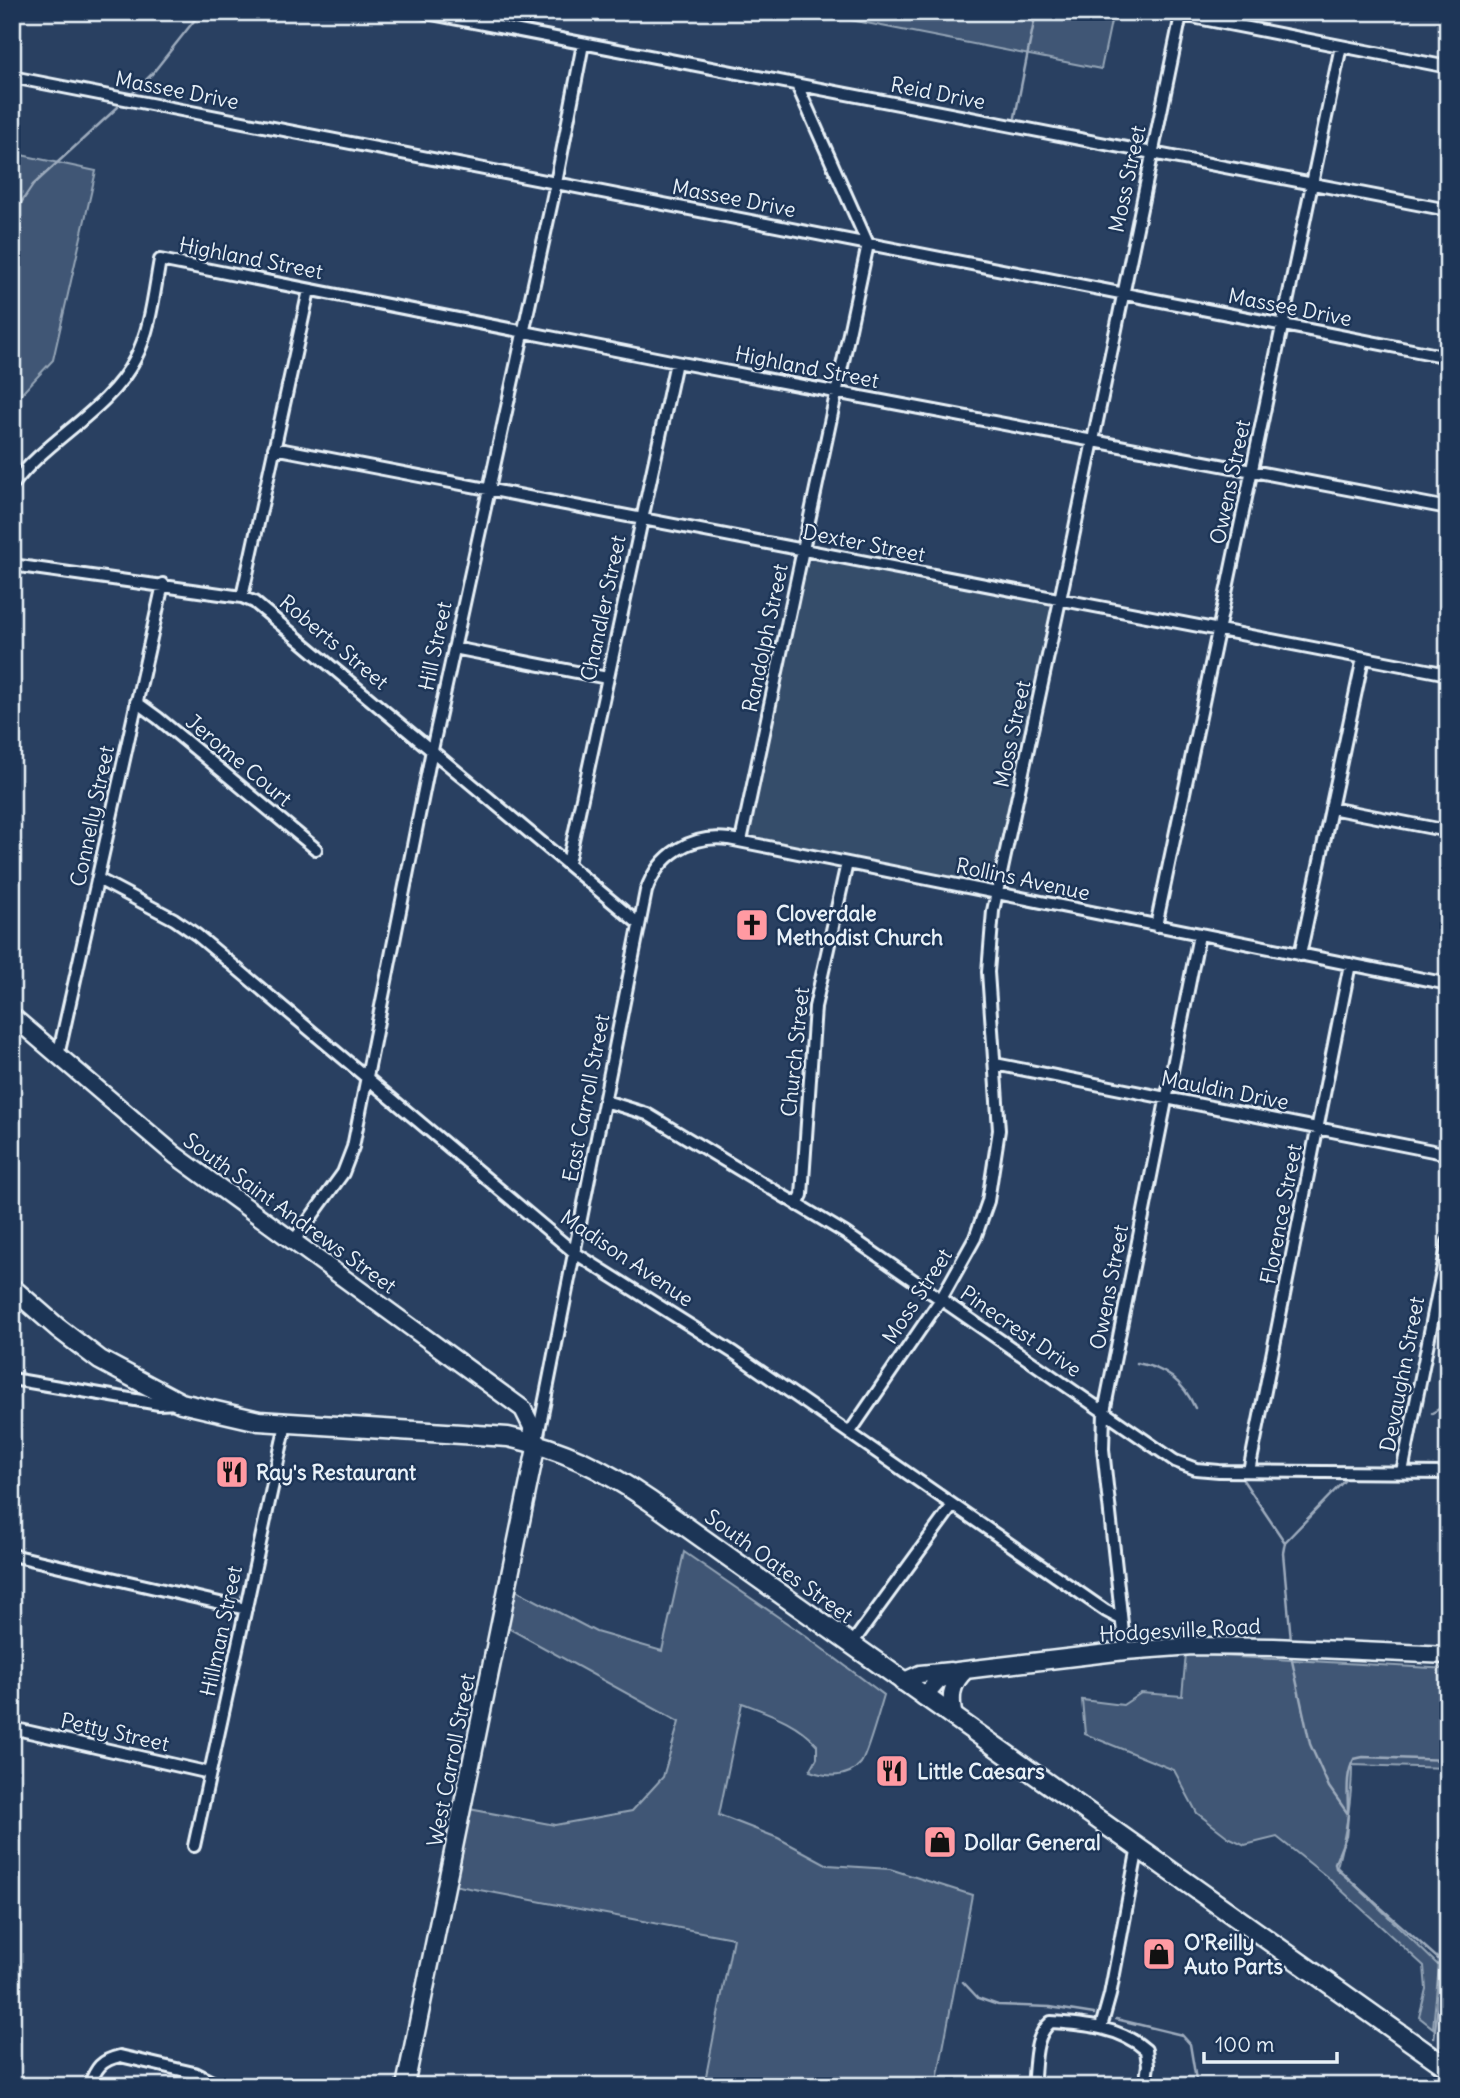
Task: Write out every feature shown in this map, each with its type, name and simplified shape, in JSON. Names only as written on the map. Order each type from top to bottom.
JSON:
[{"type":"main road","name":"South Oates Street","points":[[12,1288],[100,1360],[180,1403],[238,1418],[286,1424],[486,1434],[537,1443],[611,1475],[1448,2068]]},
{"type":"street","name":"Reid Drive","points":[[421,12],[1448,210]]},
{"type":"street","points":[[1167,12],[1448,67]]},
{"type":"street","name":"Moss Street","points":[[850,1432],[941,1299],[975,1238],[988,1201],[999,1130],[988,952],[993,911],[1181,15]]},
{"type":"street","name":"Hill Street","points":[[293,1242],[334,1187],[349,1161],[432,750],[556,183],[583,44]]},
{"type":"street","name":"Owens Street","points":[[1156,926],[1341,46]]},
{"type":"street","name":"Massee Drive","points":[[12,77],[1448,357]]},
{"type":"street","points":[[797,85],[868,244]]},
{"type":"street","name":"Randolph Street","points":[[741,841],[868,244]]},
{"type":"street","name":"Highland Street","points":[[12,486],[39,455],[103,401],[126,375],[143,341],[160,260],[676,362],[1448,508]]},
{"type":"street","points":[[242,597],[309,290]]},
{"type":"street","name":"Chandler Street","points":[[568,863],[676,362]]},
{"type":"street","name":"Dexter Street","points":[[274,448],[1448,674]]},
{"type":"street","name":"Roberts Street","points":[[12,565],[242,597],[263,607],[639,924]]},
{"type":"street","name":"Connelly Street","points":[[58,1056],[163,584]]},
{"type":"street","points":[[454,648],[607,678]]},
{"type":"street","points":[[1300,955],[1363,658]]},
{"type":"street","name":"Jerome Court","points":[[136,702],[316,849]]},
{"type":"street","points":[[1332,807],[1448,831]]},
{"type":"street","name":"Rollins Avenue","points":[[639,924],[649,882],[659,866],[672,852],[709,838],[741,841],[1448,984]]},
{"type":"street","name":"Church Street","points":[[797,1205],[802,1195],[816,1007],[847,863]]},
{"type":"street","name":"Madison Avenue","points":[[98,879],[174,919],[197,935],[575,1253],[684,1320],[1121,1619]]},
{"type":"street","name":"East Carroll Street","points":[[537,1443],[639,924]]},
{"type":"street","name":"Owens Street","points":[[1125,1651],[1103,1449],[1104,1412],[1199,935]]},
{"type":"street","name":"Florence Street","points":[[1249,1471],[1350,964]]},
{"type":"street","name":"South Saint Andrews Street","points":[[12,1016],[175,1155],[523,1409],[537,1443]]},
{"type":"street","name":"Mauldin Drive","points":[[995,1065],[1448,1154]]},
{"type":"street","name":"Pinecrest Drive","points":[[605,1101],[647,1114],[845,1233],[1163,1455],[1185,1466],[1219,1471],[1448,1472]]},
{"type":"street","name":"Devaughn Street","points":[[1402,1472],[1448,1242]]},
{"type":"street","points":[[12,1379],[159,1404],[180,1403]]},
{"type":"street","name":"Hillman Street","points":[[194,1846],[286,1424]]},
{"type":"street","name":"West Carroll Street","points":[[405,2086],[537,1443]]},
{"type":"street","points":[[850,1645],[953,1505]]},
{"type":"street","points":[[12,1555],[246,1609]]},
{"type":"street","name":"Hodgesville Road","points":[[924,1697],[938,1681],[962,1670],[1125,1651],[1227,1646],[1448,1655]]},
{"type":"street","points":[[902,1682],[920,1674],[962,1670]]},
{"type":"street","points":[[954,1718],[951,1702],[954,1684],[962,1670]]},
{"type":"street","name":"Petty Street","points":[[12,1728],[210,1773]]},
{"type":"street","points":[[1101,2027],[1110,1995],[1138,1847]]},
{"type":"street","points":[[1033,2086],[1037,2044],[1042,2029],[1051,2022],[1101,2027],[1138,2042],[1146,2050],[1148,2065],[1145,2086]]},
{"type":"street","points":[[89,2086],[99,2064],[120,2056],[194,2073],[220,2086]]},
{"type":"shaded area","points":[[810,12],[1113,12],[1101,69]]},
{"type":"shaded area","points":[[12,153],[96,171],[53,360],[12,404]]},
{"type":"shaded area","points":[[814,559],[1045,603],[1050,608],[991,881],[985,883],[754,836],[750,833],[806,565]]},
{"type":"shaded area","points":[[684,1552],[800,1632],[884,1695],[864,1758],[850,1772],[837,1775],[810,1771],[817,1758],[817,1745],[801,1730],[783,1719],[742,1703],[719,1815],[778,1838],[828,1865],[890,1869],[972,1895],[936,2086],[704,2086],[733,1938],[453,1885],[469,1809],[555,1825],[632,1811],[663,1777],[679,1722],[508,1628],[516,1590],[596,1632],[662,1651]]},
{"type":"shaded area","points":[[1186,1654],[1448,1669],[1448,1768],[1352,1765],[1348,1817],[1337,1867],[1439,1966],[1433,2028],[1419,2017],[1426,1989],[1424,1966],[1327,1877],[1277,1837],[1245,1845],[1228,1837],[1197,1813],[1174,1770],[1085,1734],[1082,1700],[1123,1705],[1141,1693],[1182,1696]]},
{"type":"waterway","points":[[133,93],[152,74],[201,12]]},
{"type":"waterway","points":[[1015,117],[1036,12]]},
{"type":"waterway","points":[[12,216],[33,185],[118,107]]},
{"type":"waterway","points":[[1137,1363],[1156,1368],[1172,1377],[1185,1390],[1195,1408]]},
{"type":"waterway","points":[[1432,1413],[1448,1404]]},
{"type":"waterway","points":[[1243,1480],[1284,1541]]},
{"type":"waterway","points":[[1291,1640],[1283,1553],[1285,1542],[1345,1480]]},
{"type":"waterway","points":[[1291,1656],[1310,1744],[1329,1787],[1348,1814],[1346,1836],[1335,1863],[1336,1868],[1443,1963],[1434,2038]]},
{"type":"waterway","points":[[1348,1812],[1348,1778],[1354,1759],[1448,1760]]},
{"type":"waterway","points":[[963,1982],[978,1998],[998,2005],[1050,2007],[1094,2014]]},
{"type":"waterway","points":[[1116,2019],[1182,2035],[1190,2044],[1197,2086]]},
{"type":"place","name":"Cloverdale Methodist Church","points":[[752,925]]},
{"type":"place","name":"Ray's Restaurant","points":[[232,1472]]},
{"type":"place","name":"Little Caesars","points":[[892,1771]]},
{"type":"place","name":"Dollar General","points":[[940,1842]]},
{"type":"place","name":"O'Reilly Auto Parts","points":[[1159,1954]]}]
